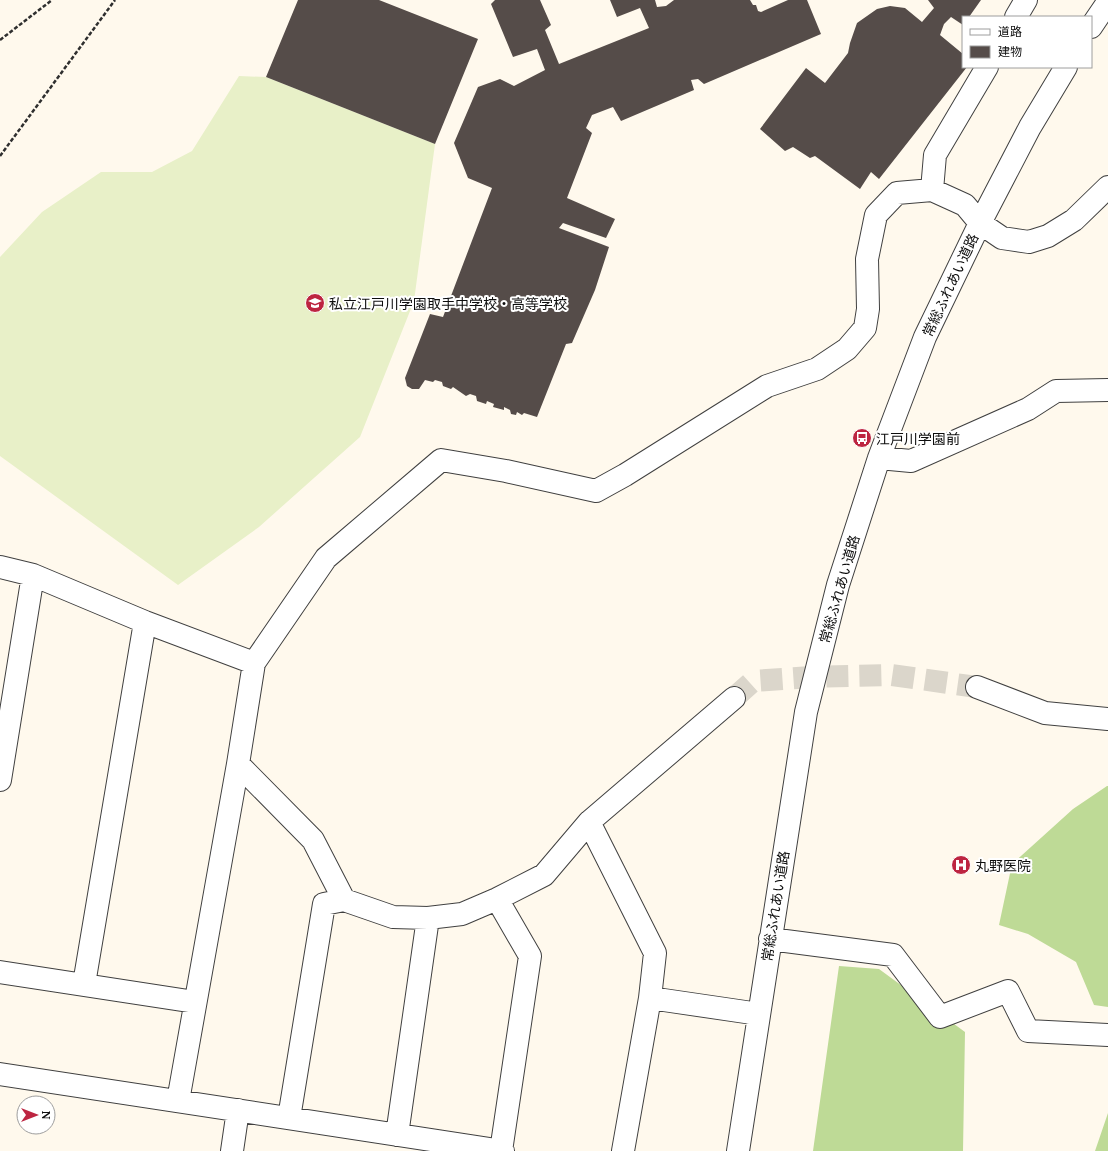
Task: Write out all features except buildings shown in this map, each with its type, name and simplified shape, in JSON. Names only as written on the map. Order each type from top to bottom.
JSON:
[{"type":"street","points":[[1017,16],[1026,0]]},
{"type":"street","points":[[1092,26],[1108,2]]},
{"type":"street","points":[[932,190],[935,155],[985,68]]},
{"type":"street","name":"常総ふれあい道路","points":[[738,1151],[806,712],[838,585],[878,458],[925,337],[980,222],[1030,127],[1065,68]]},
{"type":"street","points":[[178,1101],[238,764],[254,663],[326,558],[441,460],[506,471],[596,491],[625,475],[767,386],[817,369],[848,349],[865,328],[868,309],[867,259],[876,215],[898,193],[932,190],[965,205],[980,222],[1002,238],[1029,242],[1048,236],[1074,220],[1108,188]]},
{"type":"street","points":[[878,458],[911,461],[1028,409],[1056,390],[1108,390]]},
{"type":"street","points":[[0,567],[33,575],[145,622],[254,663]]},
{"type":"street","points":[[0,780],[33,575]]},
{"type":"street","points":[[84,984],[145,622]]},
{"type":"street","points":[[977,687],[1045,712],[1108,719]]},
{"type":"street","points":[[289,1118],[324,904],[344,900],[393,917],[428,918],[462,914],[497,899],[544,875],[589,822],[734,698]]},
{"type":"street","points":[[238,764],[313,840],[344,900]]},
{"type":"street","points":[[589,822],[655,953],[650,998],[623,1151]]},
{"type":"street","points":[[0,1074],[502,1151],[530,956],[497,899]]},
{"type":"street","points":[[397,1135],[428,918]]},
{"type":"street","points":[[770,939],[893,955],[940,1017],[1008,991],[1028,1031],[1108,1035]]},
{"type":"street","points":[[0,972],[195,1002]]},
{"type":"street","points":[[650,998],[759,1014]]},
{"type":"street","points":[[232,1151],[238,1110]]},
{"type":"path","points":[[0,40],[52,0]]},
{"type":"path","points":[[0,156],[115,0]]},
{"type":"green space","points":[[239,76],[266,77],[435,144],[414,301],[360,437],[259,527],[178,585],[0,456],[0,257],[42,212],[101,172],[152,172],[192,151]]},
{"type":"green space","points":[[1107,786],[1108,1007],[1094,1005],[1076,962],[1028,934],[999,925],[1012,864],[1073,809]]},
{"type":"green space","points":[[839,966],[879,969],[965,1032],[963,1151],[813,1151]]},
{"type":"green space","points":[[1108,1113],[1108,1151],[1095,1151]]},
{"type":"tunnel","points":[[734,698],[753,681],[811,677],[892,675],[977,687]]},
{"type":"place","name":"私立江戸川学園取手中学校・高等学校","points":[[315,303]]},
{"type":"place","name":"江戸川学園前","points":[[862,438]]},
{"type":"place","name":"丸野医院","points":[[961,865]]}]
